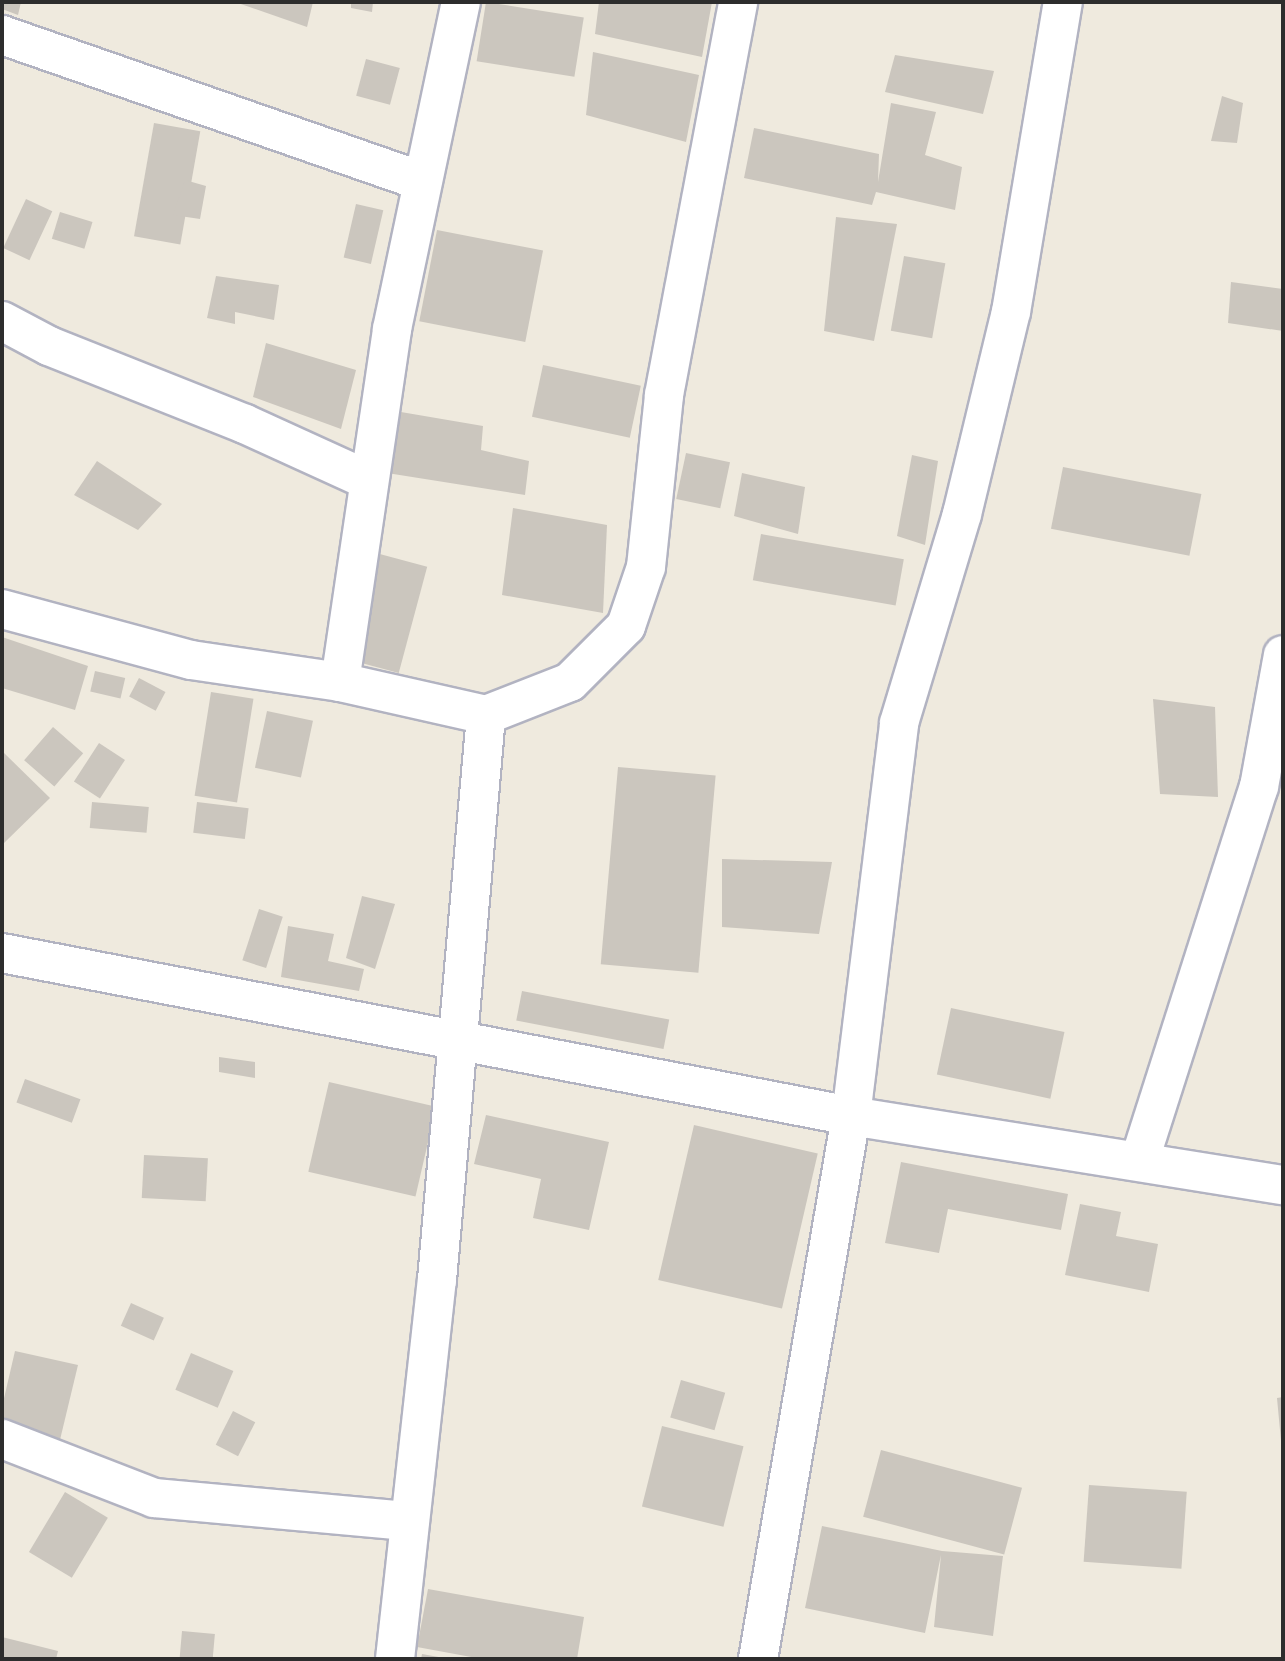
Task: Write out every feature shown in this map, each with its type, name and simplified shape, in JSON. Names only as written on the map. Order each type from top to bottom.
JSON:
[{"type":"street","points":[[340,681],[368,481],[422,181],[461,2]]},
{"type":"street","points":[[2,610],[191,660],[340,681],[486,715],[570,682],[626,626],[646,567],[664,396],[737,2]]},
{"type":"street","points":[[758,1659],[851,1116],[899,723],[962,514],[1011,312],[1063,2]]},
{"type":"street","points":[[2,35],[422,181]]},
{"type":"street","points":[[2,321],[49,346],[245,424],[368,481]]},
{"type":"street","points":[[1140,1159],[1259,787],[1283,655]]},
{"type":"street","points":[[395,1659],[407,1521],[437,1280],[486,715]]},
{"type":"street","points":[[2,953],[456,1038],[851,1116],[1140,1159],[1283,1185]]},
{"type":"street","points":[[2,1439],[154,1498],[407,1521]]},
{"type":"building","points":[[2,2],[21,2],[18,15],[2,9]]},
{"type":"building","points":[[235,2],[313,2],[307,27]]},
{"type":"building","points":[[351,2],[373,2],[372,12],[351,8]]},
{"type":"building","points":[[486,2],[584,17],[574,77],[477,61]]},
{"type":"building","points":[[599,2],[712,2],[702,57],[595,34]]},
{"type":"building","points":[[593,52],[699,75],[686,142],[586,115]]},
{"type":"building","points":[[895,55],[994,71],[983,114],[885,92]]},
{"type":"building","points":[[366,59],[400,68],[390,105],[356,96]]},
{"type":"building","points":[[1222,96],[1243,103],[1237,143],[1211,141]]},
{"type":"building","points":[[891,103],[936,112],[925,155],[962,167],[955,210],[876,192],[872,205],[744,178],[754,128],[879,154],[878,182]]},
{"type":"building","points":[[154,123],[200,131],[180,244],[134,236]]},
{"type":"building","points":[[185,180],[206,186],[200,219],[173,215]]},
{"type":"building","points":[[26,199],[52,211],[29,260],[3,248]]},
{"type":"building","points":[[356,204],[383,210],[371,264],[344,258]]},
{"type":"building","points":[[60,212],[93,222],[84,249],[52,239]]},
{"type":"building","points":[[836,217],[897,224],[874,341],[824,331]]},
{"type":"building","points":[[437,230],[543,251],[525,342],[419,321]]},
{"type":"building","points":[[904,256],[945,263],[932,338],[891,331]]},
{"type":"building","points":[[216,276],[279,285],[274,320],[235,312],[235,324],[207,318]]},
{"type":"building","points":[[1231,282],[1283,289],[1283,331],[1228,323]]},
{"type":"building","points":[[266,343],[356,370],[341,429],[253,397]]},
{"type":"building","points":[[543,365],[641,386],[630,438],[532,417]]},
{"type":"building","points":[[395,411],[483,426],[481,450],[529,461],[525,495],[387,473]]},
{"type":"building","points":[[686,453],[730,462],[720,508],[676,499]]},
{"type":"building","points":[[912,455],[938,461],[925,545],[897,536]]},
{"type":"building","points":[[97,461],[162,504],[138,530],[74,495]]},
{"type":"building","points":[[1063,467],[1201,494],[1189,556],[1051,529]]},
{"type":"building","points":[[742,473],[805,487],[798,534],[734,516]]},
{"type":"building","points":[[513,508],[607,525],[603,613],[502,595]]},
{"type":"building","points":[[761,534],[904,559],[896,605],[753,580]]},
{"type":"building","points":[[376,553],[427,567],[399,673],[348,659]]},
{"type":"building","points":[[2,637],[88,666],[75,710],[2,688]]},
{"type":"building","points":[[95,671],[125,678],[120,698],[90,691]]},
{"type":"building","points":[[139,678],[165,692],[156,711],[129,697]]},
{"type":"building","points":[[211,692],[253,699],[237,802],[195,796]]},
{"type":"building","points":[[1153,699],[1215,707],[1218,797],[1160,794]]},
{"type":"building","points":[[267,711],[313,721],[301,778],[255,768]]},
{"type":"building","points":[[53,727],[83,753],[54,786],[24,760]]},
{"type":"building","points":[[99,743],[125,760],[100,798],[74,782]]},
{"type":"building","points":[[2,751],[50,798],[2,845]]},
{"type":"building","points":[[618,767],[716,776],[698,973],[601,964]]},
{"type":"building","points":[[92,802],[149,807],[147,833],[90,828]]},
{"type":"building","points":[[197,802],[249,808],[245,839],[193,833]]},
{"type":"building","points":[[722,859],[832,862],[819,934],[722,927]]},
{"type":"building","points":[[362,896],[395,904],[375,969],[346,958]]},
{"type":"building","points":[[259,909],[283,917],[266,968],[242,960]]},
{"type":"building","points":[[288,926],[334,934],[328,961],[364,969],[359,991],[281,977]]},
{"type":"building","points":[[522,991],[669,1020],[664,1049],[516,1020]]},
{"type":"building","points":[[951,1008],[1064,1032],[1050,1099],[937,1075]]},
{"type":"building","points":[[219,1057],[255,1062],[255,1078],[219,1072]]},
{"type":"building","points":[[25,1079],[80,1099],[72,1123],[16,1102]]},
{"type":"building","points":[[329,1082],[436,1107],[415,1196],[308,1172]]},
{"type":"building","points":[[486,1115],[609,1142],[589,1230],[533,1218],[541,1179],[474,1164]]},
{"type":"building","points":[[694,1125],[818,1154],[782,1308],[658,1280]]},
{"type":"building","points":[[144,1155],[208,1158],[206,1201],[142,1198]]},
{"type":"building","points":[[901,1162],[1068,1194],[1061,1230],[948,1209],[939,1253],[885,1243]]},
{"type":"building","points":[[1080,1204],[1121,1212],[1116,1236],[1158,1244],[1149,1292],[1065,1275]]},
{"type":"building","points":[[131,1303],[164,1318],[154,1340],[121,1326]]},
{"type":"building","points":[[15,1351],[78,1365],[59,1444],[2,1430],[2,1407]]},
{"type":"building","points":[[191,1353],[233,1371],[218,1408],[175,1390]]},
{"type":"building","points":[[681,1380],[725,1393],[714,1430],[670,1417]]},
{"type":"building","points":[[1283,1397],[1283,1441],[1281,1441],[1277,1398]]},
{"type":"building","points":[[233,1411],[255,1422],[238,1456],[216,1445]]},
{"type":"building","points":[[662,1426],[744,1446],[723,1527],[642,1507]]},
{"type":"building","points":[[881,1450],[1022,1488],[1004,1554],[863,1517]]},
{"type":"building","points":[[1089,1485],[1187,1492],[1181,1569],[1084,1562]]},
{"type":"building","points":[[65,1492],[108,1518],[72,1578],[29,1552]]},
{"type":"building","points":[[822,1526],[942,1551],[1003,1556],[993,1636],[934,1627],[941,1555],[925,1633],[805,1608]]},
{"type":"building","points":[[428,1589],[584,1617],[577,1659],[482,1659],[417,1647]]},
{"type":"building","points":[[182,1631],[215,1634],[213,1659],[180,1659]]},
{"type":"building","points":[[2,1637],[58,1651],[56,1659],[2,1659]]},
{"type":"building","points":[[422,1654],[444,1658],[444,1659],[421,1659]]}]
